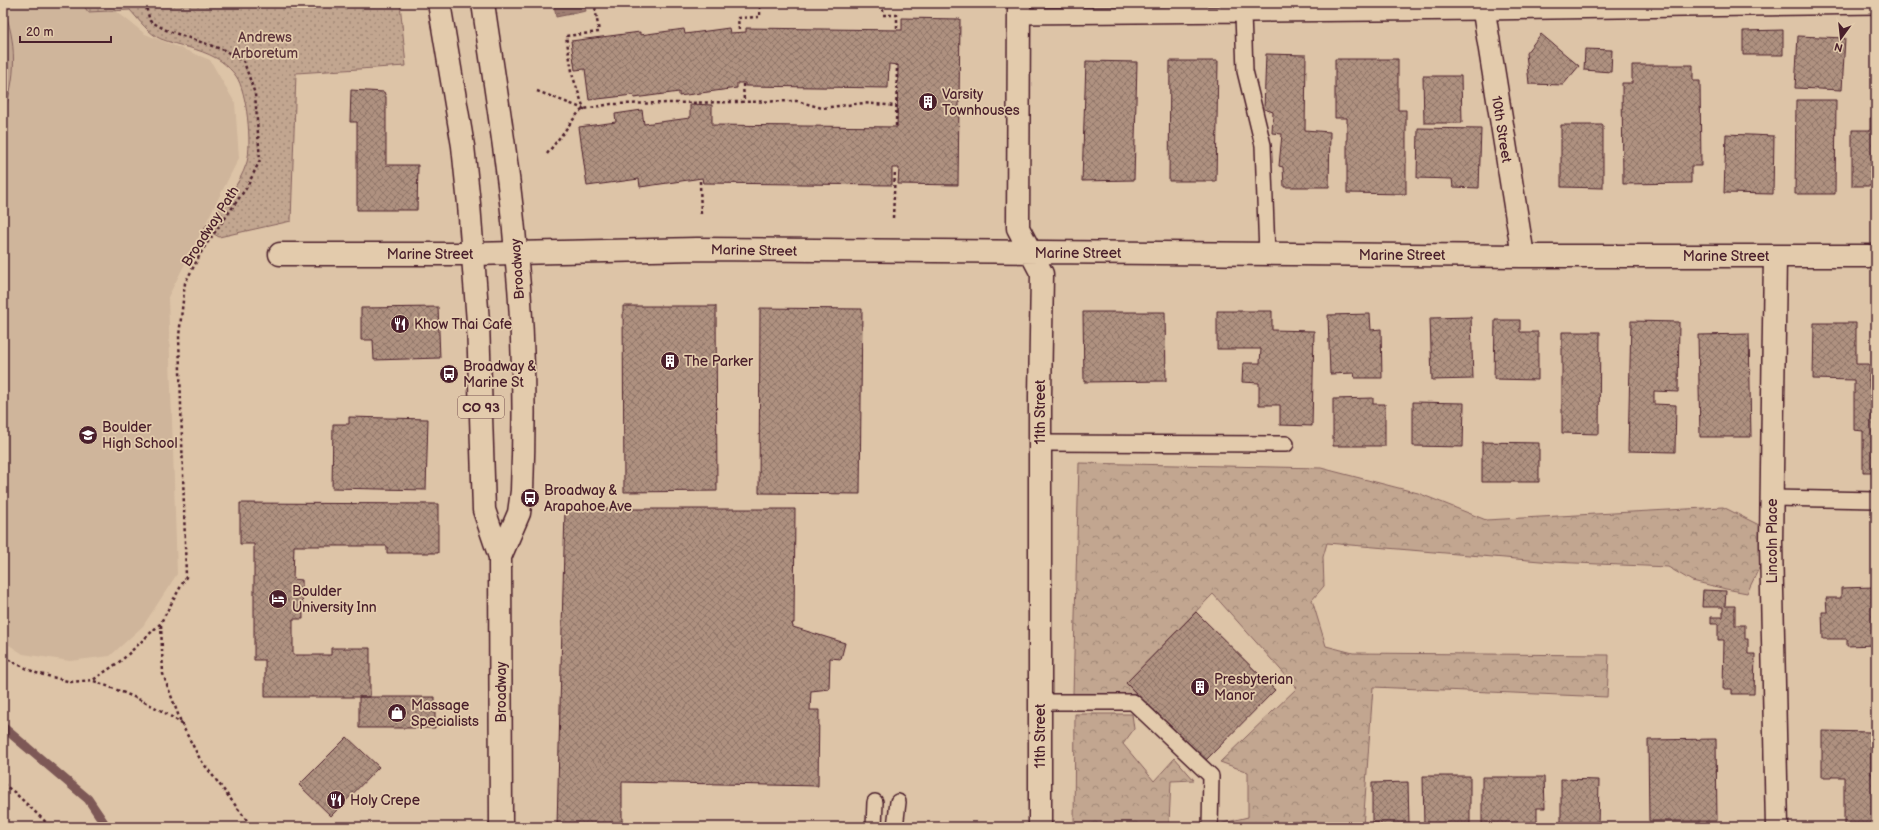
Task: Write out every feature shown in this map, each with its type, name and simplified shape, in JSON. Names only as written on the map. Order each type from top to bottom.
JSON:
[{"type":"street","name":"Broadway","points":[[439,3],[463,146],[473,254],[478,322],[484,510],[500,557],[501,827]]},
{"type":"street","name":"Broadway","points":[[483,3],[517,253],[522,354],[522,491],[519,513],[500,557]]},
{"type":"street","name":"10th Street","points":[[1484,8],[1523,256]]},
{"type":"street","name":"11th Street","points":[[1019,9],[1018,228],[1042,274],[1040,443],[1040,827]]},
{"type":"street","name":"Marine Street","points":[[280,254],[473,254],[697,249],[1523,256],[1876,256]]},
{"type":"street","name":"Lincoln Place","points":[[1775,256],[1772,498],[1777,827]]},
{"type":"lane","points":[[1019,9],[1243,14],[1484,8],[1876,6]]},
{"type":"lane","points":[[1243,14],[1245,71],[1263,145],[1268,254]]},
{"type":"lane","points":[[1040,443],[1286,444]]},
{"type":"lane","points":[[1772,498],[1876,500]]},
{"type":"lane","points":[[1040,702],[1133,702],[1211,776],[1210,827]]},
{"type":"lane","points":[[874,802],[874,827]]},
{"type":"lane","points":[[895,827],[898,802]]},
{"type":"path","name":"Broadway Path","points":[[3,656],[36,674],[70,682],[93,680],[122,660],[160,624],[186,577],[179,336],[185,283],[203,249],[247,187],[260,160],[256,94],[244,62],[224,50],[166,30],[150,21],[145,3]]},
{"type":"path","points":[[739,30],[738,18],[760,17],[760,3]]},
{"type":"path","points":[[883,3],[884,15],[897,15],[896,28]]},
{"type":"path","points":[[584,109],[572,77],[566,36],[599,32],[595,7]]},
{"type":"path","points":[[896,126],[897,65]]},
{"type":"path","points":[[743,84],[744,101]]},
{"type":"path","points":[[537,91],[584,109]]},
{"type":"path","points":[[546,154],[574,117],[584,109],[611,104],[797,100],[822,108],[864,103],[896,106]]},
{"type":"path","points":[[893,218],[896,170]]},
{"type":"path","points":[[700,181],[701,217]]},
{"type":"path","points":[[160,624],[163,674],[182,725],[200,759],[252,827]]},
{"type":"path","points":[[93,680],[129,694],[162,710],[182,725]]},
{"type":"path","points":[[3,784],[14,792],[51,827]]},
{"type":"shaded area","name":"Boulder High School","points":[[3,3],[106,3],[145,34],[210,60],[235,103],[239,158],[168,297],[177,574],[143,626],[110,656],[70,661],[23,654],[3,641]]},
{"type":"shaded area","points":[[584,3],[586,11],[556,17],[554,4]]},
{"type":"green space","name":"Andrews Arboretum","points":[[82,3],[400,3],[406,66],[296,73],[291,221],[219,237],[204,228],[234,189],[244,171],[248,154],[249,131],[246,105],[240,83],[236,76],[224,63],[218,59],[195,49],[161,39],[152,34],[130,10],[88,12]]},
{"type":"green space","points":[[3,7],[11,33],[14,60],[11,87],[3,114]]},
{"type":"green space","points":[[1079,463],[1321,468],[1418,493],[1486,520],[1723,507],[1761,526],[1771,543],[1747,593],[1692,581],[1668,567],[1552,562],[1327,543],[1323,557],[1324,586],[1312,600],[1326,646],[1353,653],[1609,655],[1607,697],[1373,687],[1363,827],[1219,827],[1219,824],[1248,817],[1248,772],[1220,762],[1297,688],[1213,594],[1126,683],[1137,695],[1073,694]]},
{"type":"green space","points":[[1075,714],[1132,714],[1134,729],[1123,744],[1154,781],[1175,758],[1194,780],[1171,781],[1169,823],[1191,827],[1074,827]]},
{"type":"building","name":"Varsity Townhouses","points":[[902,18],[960,19],[958,185],[898,184],[899,168],[892,168],[892,185],[703,183],[702,178],[640,187],[639,179],[587,186],[579,127],[616,122],[615,114],[642,110],[644,124],[690,118],[690,104],[712,105],[712,125],[897,127],[898,65],[889,64],[888,88],[745,86],[745,83],[737,83],[737,88],[679,96],[679,92],[634,98],[633,95],[589,100],[585,69],[575,70],[571,41],[640,32],[640,35],[684,29],[685,34],[729,28],[730,33],[746,32],[746,28],[902,30]]},
{"type":"building","points":[[1783,30],[1783,55],[1743,55],[1743,31]]},
{"type":"building","points":[[1541,34],[1579,66],[1563,85],[1529,84],[1526,53]]},
{"type":"building","points":[[1798,36],[1845,38],[1842,90],[1795,88]]},
{"type":"building","points":[[1585,49],[1612,50],[1611,72],[1584,70]]},
{"type":"building","points":[[1266,54],[1306,55],[1305,130],[1330,132],[1329,187],[1284,187],[1283,167],[1279,166],[1282,134],[1272,133],[1273,112],[1264,109]]},
{"type":"building","points":[[1335,59],[1398,59],[1398,110],[1406,110],[1406,194],[1347,193],[1347,118],[1335,118]]},
{"type":"building","points":[[1086,61],[1137,62],[1134,180],[1082,181]]},
{"type":"building","points":[[1170,61],[1218,61],[1216,181],[1169,181]]},
{"type":"building","points":[[1632,65],[1693,65],[1693,81],[1700,81],[1701,166],[1691,166],[1691,183],[1623,184],[1622,83],[1632,83]]},
{"type":"building","points":[[1423,76],[1461,76],[1462,123],[1424,123]]},
{"type":"building","points":[[351,90],[384,92],[386,97],[386,165],[418,165],[417,210],[357,210],[357,122],[350,122]]},
{"type":"building","points":[[1796,100],[1836,100],[1835,194],[1795,194]]},
{"type":"building","points":[[1870,118],[1876,118],[1876,186],[1852,186],[1852,130],[1870,130]]},
{"type":"building","points":[[1561,125],[1603,125],[1603,188],[1561,187]]},
{"type":"building","points":[[1418,128],[1481,129],[1479,188],[1453,187],[1452,179],[1417,178]]},
{"type":"building","points":[[1726,134],[1774,136],[1773,194],[1724,193]]},
{"type":"building","name":"The Parker","points":[[623,306],[716,306],[717,491],[624,492]]},
{"type":"building","name":"Khow Thai Cafe","points":[[438,307],[440,358],[374,360],[373,340],[361,340],[361,308]]},
{"type":"building","points":[[760,308],[862,309],[860,494],[759,493]]},
{"type":"building","points":[[1217,311],[1272,311],[1272,330],[1314,331],[1312,426],[1280,425],[1280,405],[1259,405],[1259,383],[1242,382],[1243,363],[1260,363],[1261,349],[1217,349]]},
{"type":"building","points":[[1083,312],[1165,312],[1166,381],[1084,382]]},
{"type":"building","points":[[1370,314],[1371,330],[1381,329],[1382,378],[1355,378],[1354,373],[1330,374],[1328,315]]},
{"type":"building","points":[[1471,317],[1473,379],[1432,380],[1430,318]]},
{"type":"building","points":[[1495,320],[1520,320],[1520,332],[1538,332],[1538,380],[1494,379]]},
{"type":"building","points":[[1631,321],[1679,322],[1678,392],[1654,391],[1654,404],[1676,405],[1675,452],[1628,451]]},
{"type":"building","points":[[1814,323],[1856,323],[1856,364],[1869,364],[1869,387],[1876,387],[1876,472],[1863,472],[1863,431],[1854,430],[1854,380],[1813,379]]},
{"type":"building","points":[[1562,332],[1600,332],[1599,434],[1562,433]]},
{"type":"building","points":[[1749,334],[1751,437],[1700,437],[1698,335]]},
{"type":"building","points":[[1373,398],[1373,404],[1385,404],[1385,446],[1333,446],[1333,399]]},
{"type":"building","points":[[1413,402],[1464,403],[1463,447],[1413,446]]},
{"type":"building","points":[[349,417],[428,419],[426,490],[332,488],[333,424],[349,424]]},
{"type":"building","points":[[1482,442],[1539,443],[1539,482],[1482,482]]},
{"type":"building","name":"Boulder University Inn","points":[[240,503],[438,504],[438,553],[387,553],[387,546],[294,546],[293,579],[302,580],[303,619],[293,619],[293,655],[331,655],[331,648],[370,648],[370,697],[265,697],[265,660],[254,660],[254,544],[240,544]]},
{"type":"building","points":[[565,509],[795,509],[793,627],[845,643],[841,659],[830,658],[829,689],[811,691],[810,710],[819,710],[818,786],[622,782],[622,826],[557,826]]},
{"type":"building","points":[[1874,587],[1876,645],[1847,646],[1847,639],[1823,639],[1822,612],[1827,612],[1826,598],[1841,598],[1841,588]]},
{"type":"building","points":[[1703,590],[1726,591],[1725,606],[1735,606],[1735,625],[1745,625],[1745,639],[1748,639],[1748,654],[1755,654],[1754,694],[1732,694],[1732,689],[1723,689],[1724,640],[1718,640],[1718,624],[1711,624],[1711,617],[1723,617],[1723,607],[1702,607]]},
{"type":"building","name":"Presbyterian Manor","points":[[1196,612],[1275,690],[1205,761],[1126,683]]},
{"type":"building","name":"Massage Specialists","points":[[359,697],[435,697],[435,728],[359,728]]},
{"type":"building","points":[[1822,731],[1871,732],[1871,774],[1876,774],[1876,827],[1844,827],[1844,777],[1822,777]]},
{"type":"building","points":[[347,737],[379,767],[331,816],[299,785]]},
{"type":"building","points":[[1716,739],[1717,821],[1649,821],[1648,740]]},
{"type":"building","points":[[1423,776],[1470,776],[1470,827],[1424,827]]},
{"type":"building","points":[[1482,777],[1544,777],[1545,808],[1537,808],[1537,826],[1482,827]]},
{"type":"building","points":[[1561,779],[1599,780],[1598,827],[1561,826]]},
{"type":"building","points":[[1408,782],[1409,824],[1405,824],[1405,827],[1381,827],[1381,823],[1372,823],[1372,783]]},
{"type":"waterway","points":[[3,727],[88,799],[107,827]]},
{"type":"place","name":"Varsity Townhouses","points":[[928,102]]},
{"type":"place","name":"Khow Thai Cafe","points":[[400,324]]},
{"type":"place","name":"The Parker","points":[[670,361]]},
{"type":"place","name":"Broadway & Marine St","points":[[449,374]]},
{"type":"place","name":"Boulder High School","points":[[88,435]]},
{"type":"place","name":"Broadway & Arapahoe Ave","points":[[530,498]]},
{"type":"place","name":"Boulder University Inn","points":[[278,599]]},
{"type":"place","name":"Presbyterian Manor","points":[[1200,687]]},
{"type":"place","name":"Massage Specialists","points":[[397,713]]},
{"type":"place","name":"Holy Crepe","points":[[336,800]]}]
